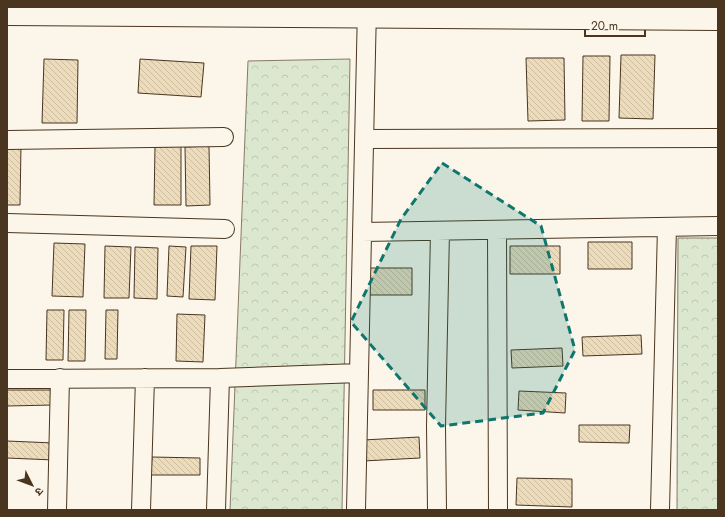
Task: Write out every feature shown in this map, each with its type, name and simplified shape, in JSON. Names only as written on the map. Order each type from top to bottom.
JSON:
[{"type":"street","points":[[356,510],[367,12]]},
{"type":"street","points":[[7,14],[367,12],[597,13],[718,19]]},
{"type":"street","points":[[7,140],[224,137]]},
{"type":"street","points":[[364,139],[718,138]]},
{"type":"street","points":[[7,223],[225,229]]},
{"type":"street","points":[[362,232],[718,226]]},
{"type":"street","points":[[660,510],[667,227]]},
{"type":"street","points":[[497,230],[498,510]]},
{"type":"street","points":[[437,510],[436,426],[440,231]]},
{"type":"street","points":[[7,379],[220,378],[359,373]]},
{"type":"street","points":[[57,510],[60,378]]},
{"type":"street","points":[[141,510],[145,378]]},
{"type":"street","points":[[216,510],[220,378]]},
{"type":"highlighted area","points":[[442,163],[541,226],[575,350],[543,413],[441,426],[351,322],[401,219]]},
{"type":"green space","points":[[350,59],[342,510],[230,510],[248,61]]},
{"type":"green space","points":[[678,238],[718,238],[718,510],[677,510]]},
{"type":"building","points":[[621,55],[655,55],[653,119],[619,118]]},
{"type":"building","points":[[583,56],[610,56],[609,121],[582,121]]},
{"type":"building","points":[[526,58],[564,58],[565,120],[528,121]]},
{"type":"building","points":[[44,59],[78,60],[77,123],[42,123]]},
{"type":"building","points":[[140,59],[204,63],[201,97],[138,93]]},
{"type":"building","points":[[7,145],[21,145],[20,205],[7,205]]},
{"type":"building","points":[[155,146],[181,146],[181,205],[154,205]]},
{"type":"building","points":[[209,146],[210,205],[186,206],[185,147]]},
{"type":"building","points":[[588,242],[632,242],[632,269],[588,269]]},
{"type":"building","points":[[54,243],[85,244],[83,297],[52,296]]},
{"type":"building","points":[[105,246],[131,247],[129,298],[104,298]]},
{"type":"building","points":[[169,246],[186,247],[183,297],[167,296]]},
{"type":"building","points":[[191,246],[217,246],[215,300],[189,299]]},
{"type":"building","points":[[510,246],[560,246],[560,274],[510,274]]},
{"type":"building","points":[[135,247],[158,248],[157,299],[134,298]]},
{"type":"building","points":[[364,268],[412,268],[412,295],[364,295]]},
{"type":"building","points":[[47,310],[64,310],[63,360],[46,360]]},
{"type":"building","points":[[69,310],[86,310],[85,361],[68,361]]},
{"type":"building","points":[[106,310],[118,310],[117,359],[105,359]]},
{"type":"building","points":[[177,314],[205,315],[203,362],[176,361]]},
{"type":"building","points":[[641,335],[642,354],[583,356],[582,337]]},
{"type":"building","points":[[562,348],[563,366],[512,368],[511,350]]},
{"type":"building","points":[[7,390],[53,390],[53,405],[7,406]]},
{"type":"building","points":[[373,390],[425,390],[425,410],[373,410]]},
{"type":"building","points":[[519,391],[566,393],[565,413],[518,410]]},
{"type":"building","points":[[579,425],[630,425],[629,443],[579,442]]},
{"type":"building","points":[[419,437],[420,458],[363,461],[363,440]]},
{"type":"building","points":[[7,441],[54,443],[54,460],[7,458]]},
{"type":"building","points":[[152,457],[200,458],[200,475],[151,475]]},
{"type":"building","points":[[517,478],[572,479],[572,507],[516,505]]}]
